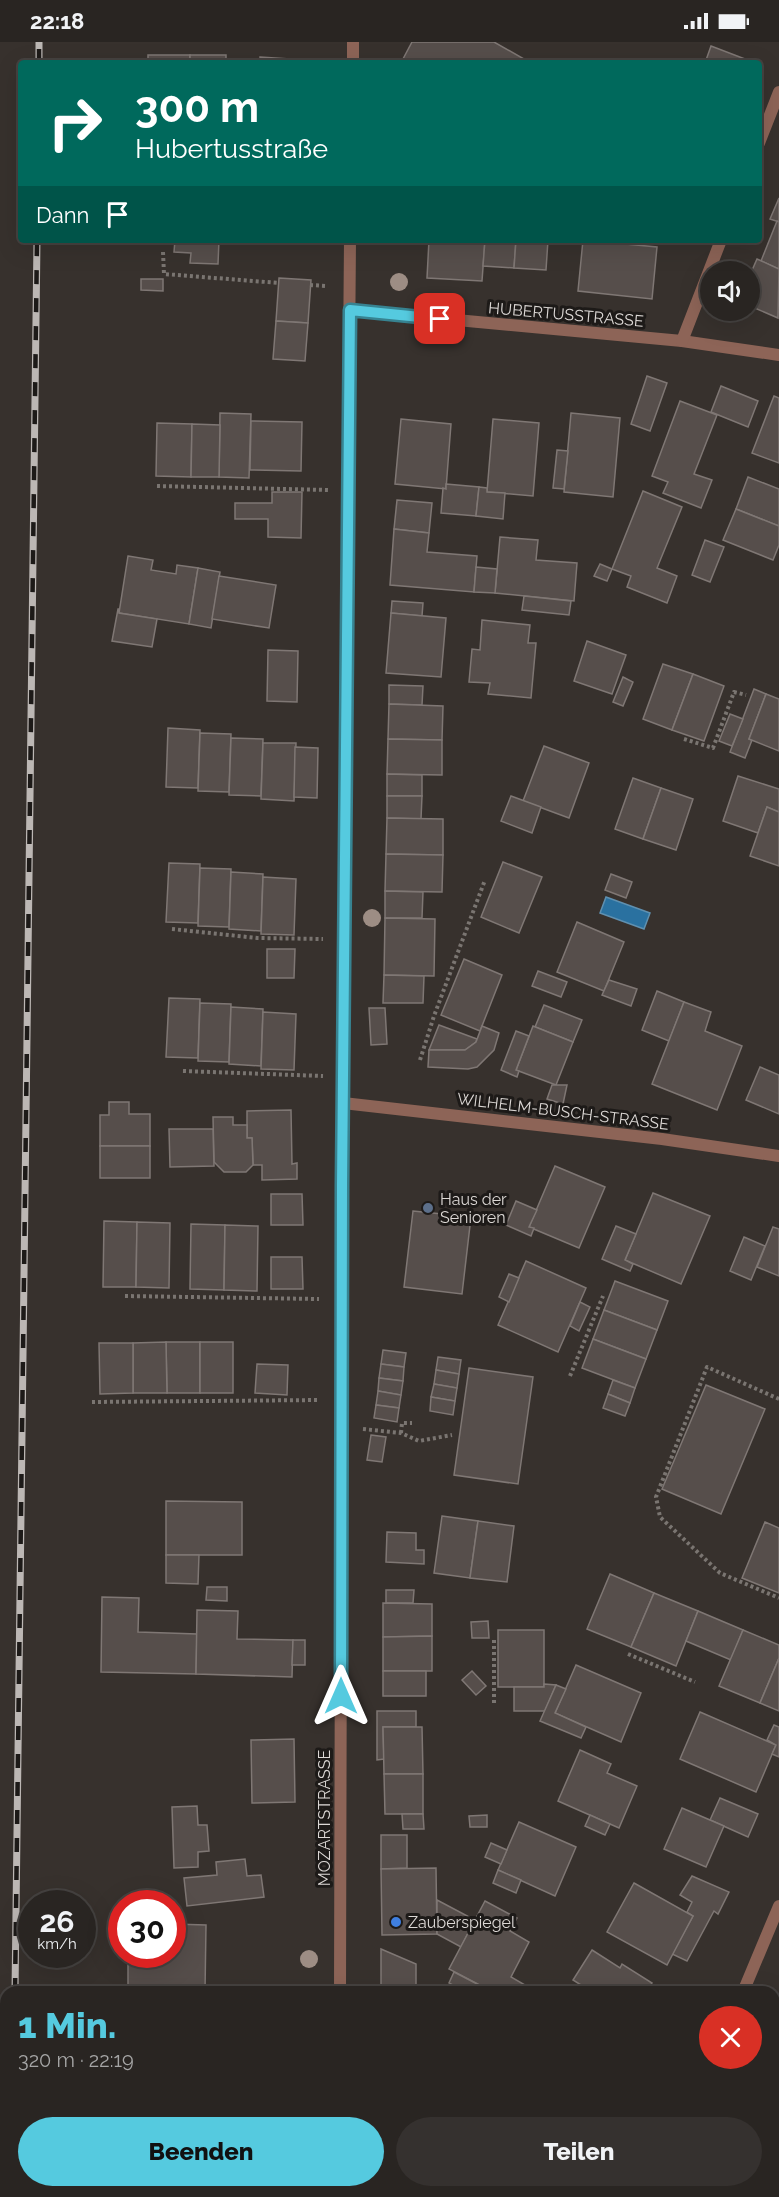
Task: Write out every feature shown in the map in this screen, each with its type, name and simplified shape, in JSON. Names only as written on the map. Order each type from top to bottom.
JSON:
[{"type":"street","points":[[353,42],[353,60]]},
{"type":"street","points":[[762,135],[779,92]]},
{"type":"street","name":"MOZARTSTRASSE","points":[[340,1986],[343,1077],[351,243]]},
{"type":"street","points":[[682,341],[720,243]]},
{"type":"street","name":"HUBERTUSSTRASSE","points":[[350,310],[682,341],[779,355]]},
{"type":"street","name":"WILHELM-BUSCH-STRASSE","points":[[343,1103],[651,1138],[779,1156]]},
{"type":"street","points":[[746,1986],[779,1906]]},
{"type":"path","points":[[163,252],[164,274],[279,283]]},
{"type":"path","points":[[157,486],[303,490]]},
{"type":"path","points":[[684,739],[713,748],[734,692],[746,695]]},
{"type":"path","points":[[420,1060],[485,880]]},
{"type":"path","points":[[172,929],[257,938],[344,940]]},
{"type":"path","points":[[183,1071],[343,1077]]},
{"type":"path","points":[[125,1296],[342,1300]]},
{"type":"path","points":[[570,1376],[603,1296]]},
{"type":"path","points":[[779,1399],[707,1367],[656,1497],[660,1517],[720,1573],[779,1598]]},
{"type":"path","points":[[92,1402],[342,1400]]},
{"type":"path","points":[[401,1433],[402,1423],[412,1423]]},
{"type":"path","points":[[342,1427],[401,1433],[419,1442],[452,1435]]},
{"type":"path","points":[[494,1640],[494,1703]]},
{"type":"path","points":[[628,1654],[695,1682]]},
{"type":"water","points":[[606,897],[650,913],[644,929],[600,913]]},
{"type":"building","points":[[412,42],[494,42],[526,60],[404,60]]},
{"type":"building","points":[[711,46],[745,59],[745,60],[706,60]]},
{"type":"building","points":[[148,55],[190,55],[190,60],[148,60]]},
{"type":"building","points":[[190,55],[226,55],[226,60],[190,60]]},
{"type":"building","points":[[260,57],[305,60],[260,60]]},
{"type":"building","points":[[779,198],[779,222],[770,219]]},
{"type":"building","points":[[777,221],[779,222],[779,269],[761,261]]},
{"type":"building","points":[[175,243],[219,243],[218,264],[190,263],[191,253],[174,252]]},
{"type":"building","points":[[429,243],[485,243],[482,281],[427,278]]},
{"type":"building","points":[[485,243],[516,243],[514,268],[483,266]]},
{"type":"building","points":[[516,243],[548,243],[546,270],[514,268]]},
{"type":"building","points":[[583,243],[657,247],[652,299],[578,291]]},
{"type":"building","points":[[757,259],[779,269],[778,318],[760,310],[760,261],[756,261]]},
{"type":"building","points":[[279,278],[311,280],[308,323],[276,321]]},
{"type":"building","points":[[141,279],[163,279],[163,291],[141,290]]},
{"type":"building","points":[[276,321],[308,323],[305,361],[273,359]]},
{"type":"building","points":[[647,376],[667,383],[650,431],[631,424]]},
{"type":"building","points":[[721,386],[758,401],[748,427],[711,412]]},
{"type":"building","points":[[774,396],[779,398],[779,463],[752,453]]},
{"type":"building","points":[[680,401],[717,415],[694,474],[712,480],[701,508],[663,493],[668,482],[652,476]]},
{"type":"building","points":[[220,413],[251,414],[249,478],[219,477]]},
{"type":"building","points":[[571,413],[620,418],[613,497],[564,492]]},
{"type":"building","points":[[401,419],[451,424],[446,489],[395,484]]},
{"type":"building","points":[[493,419],[539,423],[533,496],[487,492]]},
{"type":"building","points":[[251,421],[302,422],[301,471],[250,470]]},
{"type":"building","points":[[157,423],[192,424],[191,477],[156,476]]},
{"type":"building","points":[[192,424],[220,425],[219,477],[191,477]]},
{"type":"building","points":[[557,450],[568,451],[564,489],[553,488]]},
{"type":"building","points":[[748,477],[779,489],[779,526],[736,509]]},
{"type":"building","points":[[446,484],[479,487],[476,516],[441,513],[443,488],[446,489]]},
{"type":"building","points":[[479,487],[487,488],[487,492],[505,493],[503,519],[476,516]]},
{"type":"building","points":[[643,491],[682,507],[657,568],[677,576],[667,603],[627,587],[631,576],[612,569]]},
{"type":"building","points":[[272,492],[302,492],[301,538],[268,537],[268,519],[235,519],[235,503],[272,503]]},
{"type":"building","points":[[397,500],[432,503],[429,533],[394,529]]},
{"type":"building","points":[[736,509],[779,526],[779,545],[773,560],[723,540]]},
{"type":"building","points":[[394,529],[429,533],[427,552],[477,556],[474,592],[390,585]]},
{"type":"building","points":[[500,537],[538,540],[536,560],[577,563],[574,601],[495,593]]},
{"type":"building","points":[[705,540],[724,547],[710,582],[692,575]]},
{"type":"building","points":[[128,556],[153,560],[151,570],[176,574],[177,565],[198,568],[189,624],[119,613]]},
{"type":"building","points":[[600,564],[612,569],[607,581],[594,576]]},
{"type":"building","points":[[476,567],[497,569],[495,593],[474,592]]},
{"type":"building","points":[[198,568],[220,572],[211,628],[189,624]]},
{"type":"building","points":[[219,576],[276,585],[269,628],[212,619]]},
{"type":"building","points":[[524,596],[571,601],[569,615],[522,610]]},
{"type":"building","points":[[392,601],[423,603],[422,616],[391,613]]},
{"type":"building","points":[[118,609],[119,613],[157,619],[152,647],[112,641]]},
{"type":"building","points":[[391,613],[446,618],[441,677],[386,673]]},
{"type":"building","points":[[482,620],[530,625],[528,643],[536,643],[531,698],[488,694],[490,683],[469,682],[472,649],[480,650]]},
{"type":"building","points":[[587,641],[626,655],[612,694],[574,681]]},
{"type":"building","points":[[268,650],[298,651],[297,702],[267,701]]},
{"type":"building","points":[[663,664],[693,674],[672,730],[643,719]]},
{"type":"building","points":[[693,674],[724,686],[704,741],[672,730]]},
{"type":"building","points":[[623,677],[633,682],[623,706],[613,702]]},
{"type":"building","points":[[389,685],[423,686],[422,705],[389,704]]},
{"type":"building","points":[[754,689],[766,694],[749,739],[752,740],[745,758],[730,752]]},
{"type":"building","points":[[766,694],[779,699],[779,751],[749,739]]},
{"type":"building","points":[[389,704],[443,706],[442,740],[388,739]]},
{"type":"building","points":[[730,714],[743,719],[732,746],[719,741]]},
{"type":"building","points":[[168,728],[200,730],[198,788],[166,787]]},
{"type":"building","points":[[200,733],[231,734],[229,792],[198,791]]},
{"type":"building","points":[[231,738],[263,739],[261,796],[229,795]]},
{"type":"building","points":[[388,739],[442,740],[442,775],[387,774]]},
{"type":"building","points":[[263,743],[296,743],[294,801],[261,799]]},
{"type":"building","points":[[544,746],[589,763],[569,818],[523,801]]},
{"type":"building","points":[[295,747],[318,748],[317,798],[294,797]]},
{"type":"building","points":[[387,774],[422,775],[422,796],[387,796]]},
{"type":"building","points":[[738,776],[779,789],[779,812],[767,807],[758,833],[723,821]]},
{"type":"building","points":[[633,778],[661,788],[643,839],[615,829]]},
{"type":"building","points":[[661,788],[693,799],[676,850],[643,839]]},
{"type":"building","points":[[387,796],[422,796],[421,819],[387,818]]},
{"type":"building","points":[[511,796],[541,807],[532,833],[501,821]]},
{"type":"building","points":[[767,807],[779,812],[779,866],[750,856]]},
{"type":"building","points":[[387,818],[443,819],[443,855],[386,854]]},
{"type":"building","points":[[386,854],[443,855],[442,892],[385,891]]},
{"type":"building","points":[[503,862],[542,877],[519,933],[481,917]]},
{"type":"building","points":[[169,863],[200,864],[198,923],[166,922]]},
{"type":"building","points":[[200,868],[231,869],[229,927],[198,926]]},
{"type":"building","points":[[231,872],[263,874],[261,931],[229,929]]},
{"type":"building","points":[[611,874],[632,882],[626,898],[605,890]]},
{"type":"building","points":[[263,877],[296,879],[294,935],[261,934]]},
{"type":"building","points":[[385,891],[423,892],[422,918],[385,918]]},
{"type":"building","points":[[385,918],[435,919],[434,976],[384,975]]},
{"type":"building","points":[[577,922],[624,942],[604,991],[557,972]]},
{"type":"building","points":[[267,949],[295,949],[294,978],[267,978]]},
{"type":"building","points":[[464,959],[502,975],[480,1031],[441,1015]]},
{"type":"building","points":[[538,971],[567,982],[561,997],[532,986]]},
{"type":"building","points":[[384,975],[424,976],[423,1003],[383,1003]]},
{"type":"building","points":[[609,980],[637,989],[631,1006],[602,995]]},
{"type":"building","points":[[657,991],[684,1002],[669,1041],[642,1030]]},
{"type":"building","points":[[169,998],[200,999],[198,1058],[166,1057]]},
{"type":"building","points":[[684,1002],[711,1012],[705,1031],[742,1046],[717,1110],[652,1084]]},
{"type":"building","points":[[200,1003],[231,1004],[229,1062],[198,1061]]},
{"type":"building","points":[[544,1005],[582,1020],[573,1042],[535,1027]]},
{"type":"building","points":[[231,1007],[263,1009],[261,1066],[229,1064]]},
{"type":"building","points":[[369,1008],[385,1008],[387,1044],[371,1045]]},
{"type":"building","points":[[263,1012],[296,1014],[294,1070],[261,1069]]},
{"type":"building","points":[[439,1025],[477,1039],[476,1042],[465,1050],[429,1050]]},
{"type":"building","points":[[482,1026],[499,1033],[494,1050],[477,1067],[468,1069],[428,1067],[429,1050],[465,1050],[476,1042]]},
{"type":"building","points":[[533,1026],[573,1042],[556,1085],[516,1070]]},
{"type":"building","points":[[516,1031],[529,1036],[516,1070],[519,1071],[517,1077],[501,1070]]},
{"type":"building","points":[[760,1067],[779,1075],[779,1114],[746,1100]]},
{"type":"building","points":[[552,1085],[567,1085],[563,1104],[547,1099]]},
{"type":"building","points":[[109,1102],[129,1102],[129,1114],[150,1114],[150,1146],[100,1146],[100,1115],[109,1115]]},
{"type":"building","points":[[291,1110],[292,1164],[297,1163],[297,1179],[262,1180],[262,1165],[253,1165],[252,1138],[247,1138],[247,1111]]},
{"type":"building","points":[[213,1117],[233,1117],[233,1125],[247,1125],[247,1138],[252,1138],[253,1165],[246,1172],[224,1172],[214,1162]]},
{"type":"building","points":[[169,1129],[213,1129],[214,1166],[170,1167]]},
{"type":"building","points":[[100,1146],[150,1146],[150,1178],[100,1178]]},
{"type":"building","points":[[555,1166],[605,1187],[579,1248],[529,1227]]},
{"type":"building","points":[[653,1193],[710,1216],[681,1284],[625,1260]]},
{"type":"building","points":[[271,1194],[302,1194],[303,1225],[271,1225]]},
{"type":"building","points":[[516,1201],[537,1210],[529,1227],[534,1228],[531,1236],[506,1225]]},
{"type":"building","points":[[413,1211],[471,1217],[462,1294],[404,1287]]},
{"type":"building","points":[[104,1221],[137,1222],[136,1287],[103,1287]]},
{"type":"building","points":[[137,1222],[170,1223],[169,1288],[136,1287]]},
{"type":"building","points":[[191,1224],[225,1225],[224,1290],[190,1289]]},
{"type":"building","points":[[225,1225],[258,1226],[257,1291],[224,1290]]},
{"type":"building","points":[[616,1226],[636,1234],[625,1260],[633,1264],[630,1271],[602,1259]]},
{"type":"building","points":[[773,1227],[779,1229],[779,1276],[757,1267]]},
{"type":"building","points":[[744,1237],[765,1246],[751,1280],[730,1271]]},
{"type":"building","points":[[271,1257],[302,1257],[303,1289],[271,1289]]},
{"type":"building","points":[[526,1261],[586,1288],[558,1352],[498,1325]]},
{"type":"building","points":[[509,1274],[519,1278],[509,1302],[499,1297]]},
{"type":"building","points":[[615,1281],[668,1301],[657,1330],[604,1310]]},
{"type":"building","points":[[580,1302],[590,1307],[579,1331],[570,1326]]},
{"type":"building","points":[[604,1310],[657,1330],[646,1359],[593,1339]]},
{"type":"building","points":[[593,1339],[646,1359],[635,1388],[582,1368]]},
{"type":"building","points":[[166,1342],[200,1342],[200,1393],[167,1393]]},
{"type":"building","points":[[166,1342],[167,1393],[133,1393],[133,1343]]},
{"type":"building","points":[[200,1342],[233,1342],[233,1393],[200,1393]]},
{"type":"building","points":[[99,1343],[133,1343],[133,1393],[100,1394]]},
{"type":"building","points":[[383,1350],[406,1353],[404,1367],[381,1364]]},
{"type":"building","points":[[438,1357],[461,1360],[459,1374],[436,1370]]},
{"type":"building","points":[[257,1364],[288,1365],[287,1395],[255,1393]]},
{"type":"building","points":[[381,1364],[404,1367],[403,1381],[379,1378]]},
{"type":"building","points":[[469,1368],[533,1377],[518,1484],[454,1475]]},
{"type":"building","points":[[436,1370],[459,1374],[457,1388],[434,1384]]},
{"type":"building","points":[[379,1378],[403,1381],[401,1395],[378,1391]]},
{"type":"building","points":[[613,1380],[635,1388],[630,1403],[608,1394]]},
{"type":"building","points":[[434,1384],[457,1388],[455,1401],[431,1397]]},
{"type":"building","points":[[706,1385],[765,1409],[721,1514],[662,1489]]},
{"type":"building","points":[[378,1391],[401,1395],[399,1408],[376,1405]]},
{"type":"building","points":[[608,1394],[630,1403],[625,1416],[603,1408]]},
{"type":"building","points":[[431,1397],[455,1401],[453,1415],[430,1411]]},
{"type":"building","points":[[376,1405],[399,1408],[397,1422],[374,1418]]},
{"type":"building","points":[[371,1435],[386,1437],[382,1462],[367,1460]]},
{"type":"building","points":[[166,1501],[242,1502],[242,1555],[166,1555]]},
{"type":"building","points":[[442,1516],[478,1521],[470,1578],[434,1573]]},
{"type":"building","points":[[478,1521],[514,1526],[507,1582],[470,1578]]},
{"type":"building","points":[[765,1522],[779,1528],[779,1593],[742,1578]]},
{"type":"building","points":[[387,1532],[416,1533],[416,1550],[424,1550],[424,1564],[386,1562]]},
{"type":"building","points":[[166,1555],[199,1555],[198,1584],[166,1583]]},
{"type":"building","points":[[610,1574],[654,1593],[631,1647],[587,1629]]},
{"type":"building","points":[[207,1587],[227,1587],[227,1601],[206,1600]]},
{"type":"building","points":[[386,1590],[414,1590],[413,1603],[386,1603]]},
{"type":"building","points":[[654,1593],[698,1611],[676,1666],[631,1647]]},
{"type":"building","points":[[102,1597],[139,1598],[138,1632],[197,1634],[196,1674],[101,1672]]},
{"type":"building","points":[[383,1603],[432,1604],[432,1636],[383,1637]]},
{"type":"building","points":[[197,1610],[238,1611],[237,1639],[293,1640],[292,1677],[196,1674]]},
{"type":"building","points":[[698,1611],[743,1630],[731,1660],[686,1641]]},
{"type":"building","points":[[488,1621],[489,1638],[472,1638],[471,1622]]},
{"type":"building","points":[[498,1630],[544,1630],[544,1687],[498,1687]]},
{"type":"building","points":[[743,1630],[779,1645],[779,1658],[760,1703],[719,1686]]},
{"type":"building","points":[[432,1636],[432,1671],[383,1671],[383,1637]]},
{"type":"building","points":[[293,1640],[305,1640],[305,1665],[292,1665]]},
{"type":"building","points":[[779,1658],[779,1711],[760,1703]]},
{"type":"building","points":[[576,1665],[641,1693],[621,1742],[555,1713]]},
{"type":"building","points":[[383,1671],[426,1671],[426,1696],[383,1696]]},
{"type":"building","points":[[472,1671],[486,1686],[476,1695],[462,1680]]},
{"type":"building","points":[[544,1684],[556,1685],[545,1711],[514,1711],[514,1687],[544,1687]]},
{"type":"building","points":[[556,1685],[566,1689],[555,1713],[586,1727],[581,1738],[540,1721]]},
{"type":"building","points":[[377,1711],[416,1711],[416,1727],[383,1727],[384,1759],[377,1760]]},
{"type":"building","points":[[700,1712],[776,1745],[756,1792],[680,1759]]},
{"type":"building","points":[[774,1725],[779,1727],[779,1757],[772,1754],[776,1745],[767,1740]]},
{"type":"building","points":[[383,1727],[422,1727],[423,1774],[384,1774]]},
{"type":"building","points":[[294,1739],[295,1802],[252,1803],[251,1740]]},
{"type":"building","points":[[580,1750],[611,1764],[607,1773],[637,1786],[619,1828],[558,1801]]},
{"type":"building","points":[[384,1774],[423,1774],[423,1814],[385,1814]]},
{"type":"building","points":[[720,1798],[758,1814],[748,1837],[710,1820]]},
{"type":"building","points":[[197,1806],[198,1825],[207,1825],[209,1851],[198,1852],[198,1867],[174,1868],[172,1807]]},
{"type":"building","points":[[682,1808],[724,1826],[706,1867],[664,1849]]},
{"type":"building","points":[[402,1814],[423,1814],[424,1829],[403,1829]]},
{"type":"building","points":[[487,1815],[487,1827],[470,1827],[469,1816]]},
{"type":"building","points":[[590,1815],[610,1824],[605,1835],[585,1826]]},
{"type":"building","points":[[519,1822],[576,1847],[555,1896],[498,1870]]},
{"type":"building","points":[[381,1835],[407,1835],[407,1868],[381,1869]]},
{"type":"building","points":[[491,1843],[507,1850],[501,1864],[485,1857]]},
{"type":"building","points":[[245,1859],[247,1876],[261,1875],[264,1897],[187,1906],[184,1878],[217,1875],[216,1862]]},
{"type":"building","points":[[436,1868],[437,1934],[382,1935],[381,1869]]},
{"type":"building","points":[[498,1870],[521,1880],[516,1893],[493,1883]]},
{"type":"building","points":[[692,1876],[729,1892],[718,1914],[714,1911],[687,1961],[672,1954],[693,1916],[687,1912],[692,1902],[680,1895]]},
{"type":"building","points":[[634,1883],[693,1916],[667,1965],[607,1932]]},
{"type":"building","points":[[437,1900],[475,1920],[461,1947],[437,1934]]},
{"type":"building","points":[[485,1901],[517,1918],[510,1931],[529,1942],[511,1977],[524,1986],[482,1986],[449,1969]]},
{"type":"building","points":[[186,1924],[206,1925],[205,1986],[128,1986],[128,1968],[186,1968]]},
{"type":"building","points":[[381,1949],[416,1964],[416,1986],[381,1986]]},
{"type":"building","points":[[592,1950],[620,1968],[622,1964],[652,1983],[650,1986],[582,1986],[573,1980]]},
{"type":"building","points":[[454,1972],[481,1986],[455,1986],[449,1983]]},
{"type":"railway","points":[[39,42],[39,60]]},
{"type":"railway","points":[[15,1986],[37,243]]},
{"type":"place","name":"Haus der Senioren","points":[[428,1208]]},
{"type":"place","name":"Zauberspiegel","points":[[396,1922]]},
{"type":"route","points":[[341,1696],[342,1185],[350,310],[440,319]]}]
